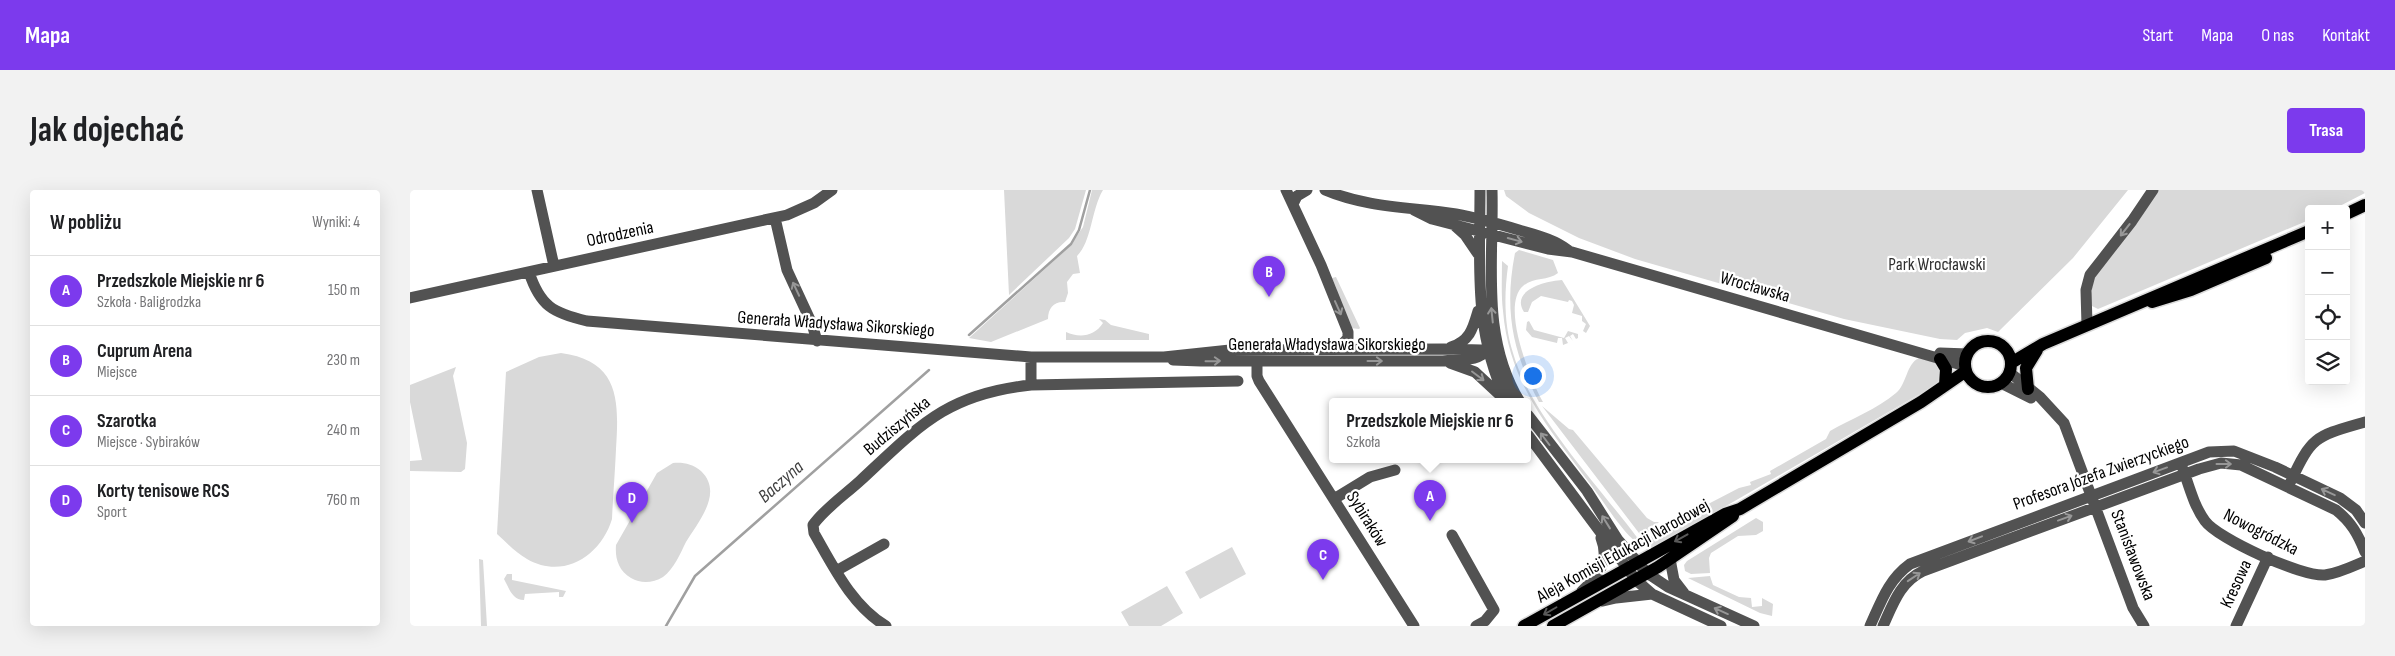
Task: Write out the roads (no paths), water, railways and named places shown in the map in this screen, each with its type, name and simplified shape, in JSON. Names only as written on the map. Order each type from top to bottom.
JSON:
[{"type":"main road","points":[[2350,212],[2365,205]]},
{"type":"main road","points":[[2350,220],[2365,214]]},
{"type":"main road","points":[[2006,351],[2043,344],[2305,232]]},
{"type":"main road","points":[[2130,308],[2179,295],[2305,240]]},
{"type":"main road","points":[[2010,368],[2006,351],[1996,343],[1983,342],[1977,345],[1967,368],[1976,384],[1989,387],[2001,383],[2010,368],[2043,344]]},
{"type":"main road","points":[[2028,388],[2025,375],[2027,364],[2043,344]]},
{"type":"main road","points":[[1934,356],[1946,370],[1945,385]]},
{"type":"main road","name":"Aleja Komisji Edukacji Narodowej","points":[[1524,626],[1725,514],[1740,509],[1921,402],[1967,368]]},
{"type":"main road","name":"Aleja Komisji Edukacji Narodowej","points":[[1921,402],[1967,368]]},
{"type":"main road","name":"Aleja Komisji Edukacji Narodowej","points":[[1553,626],[1670,559],[1728,521],[1740,509]]},
{"type":"street","points":[[537,190],[554,266]]},
{"type":"street","name":"Odrodzenia","points":[[410,298],[775,218],[814,203],[832,190]]},
{"type":"street","points":[[1290,195],[1297,196],[1307,190]]},
{"type":"street","name":"Wrocławska","points":[[1326,190],[1362,201],[1414,210],[1453,214],[1479,225]]},
{"type":"street","points":[[1480,190],[1478,254],[1480,305],[1488,352],[1505,398]]},
{"type":"street","points":[[1492,190],[1491,302],[1496,339],[1502,363],[1518,398]]},
{"type":"street","points":[[2087,325],[2086,290],[2091,274],[2132,221],[2153,190]]},
{"type":"street","points":[[1290,195],[1348,332],[1348,338],[1338,349]]},
{"type":"street","name":"Wrocławska","points":[[1414,210],[1432,219],[1451,224],[1479,225],[1493,228],[1548,249],[1572,252],[1934,356],[1967,368]]},
{"type":"street","points":[[775,218],[787,270],[812,324],[817,341]]},
{"type":"street","points":[[1451,224],[1465,235],[1478,254]]},
{"type":"street","name":"Generała Władysława Sikorskiego","points":[[529,272],[541,299],[557,312],[570,317],[587,321],[817,341],[1031,357],[1164,357],[1182,361],[1338,349],[1444,348],[1488,352]]},
{"type":"street","points":[[1444,348],[1461,343],[1470,336],[1480,305]]},
{"type":"street","points":[[1488,352],[1496,339]]},
{"type":"street","points":[[1488,352],[1502,363]]},
{"type":"street","name":"Generała Władysława Sikorskiego","points":[[1257,355],[1443,361],[1479,357],[1488,352]]},
{"type":"street","name":"Sybiraków","points":[[1257,355],[1257,376],[1259,381],[1414,626]]},
{"type":"street","points":[[1031,357],[1031,385]]},
{"type":"street","points":[[1443,361],[1475,372],[1503,398]]},
{"type":"street","name":"Stanisławowska","points":[[2010,368],[2064,423],[2133,608],[2144,626]]},
{"type":"street","name":"Budziszyńska","points":[[886,626],[863,608],[836,571],[814,534],[814,525],[816,521],[930,418],[951,405],[990,391],[1031,385],[1238,381]]},
{"type":"street","points":[[2001,383],[2048,406]]},
{"type":"street","points":[[1531,418],[1587,491],[1632,566]]},
{"type":"street","points":[[2289,488],[2307,450],[2314,440],[2365,422]]},
{"type":"street","points":[[1531,439],[1597,529],[1632,566],[1652,594]]},
{"type":"street","name":"Profesora Józefa Zwierzyckiego","points":[[1870,626],[1889,585],[1910,564],[2209,452],[2234,451],[2246,454],[2340,498],[2356,510],[2365,523]]},
{"type":"street","name":"Nowogródzka","points":[[2180,462],[2206,522],[2220,534],[2268,558],[2309,574],[2325,575],[2365,561]]},
{"type":"street","name":"Profesora Józefa Zwierzyckiego","points":[[1883,626],[1898,592],[1916,574],[2095,506],[2213,464],[2231,463],[2240,465],[2336,510],[2349,520],[2357,532],[2365,552]]},
{"type":"street","points":[[1334,499],[1370,477],[1394,470]]},
{"type":"street","points":[[1576,597],[1602,569],[1605,552],[1597,529]]},
{"type":"street","points":[[1452,535],[1494,610],[1485,621],[1476,626]]},
{"type":"street","points":[[836,571],[884,544]]},
{"type":"street","name":"Kresowa","points":[[2236,626],[2268,558]]},
{"type":"street","points":[[1670,559],[1674,580],[1687,596]]},
{"type":"street","points":[[1641,577],[1754,626]]},
{"type":"street","points":[[1590,606],[1616,598],[1652,594],[1721,626]]},
{"type":"waterway","name":"Baczyna","points":[[969,335],[1071,244],[1079,230],[1090,190]]},
{"type":"waterway","name":"Baczyna","points":[[666,626],[695,576],[929,370]]},
{"type":"place","name":"Cuprum Arena","points":[[1269,297]]},
{"type":"place","name":"Przedszkole Miejskie nr 6","points":[[1430,521]]},
{"type":"place","name":"Korty tenisowe RCS","points":[[632,523]]},
{"type":"place","name":"Szarotka","points":[[1323,580]]},
{"type":"park label","name":"Park Wrocławski","points":[[1937,264]]}]
